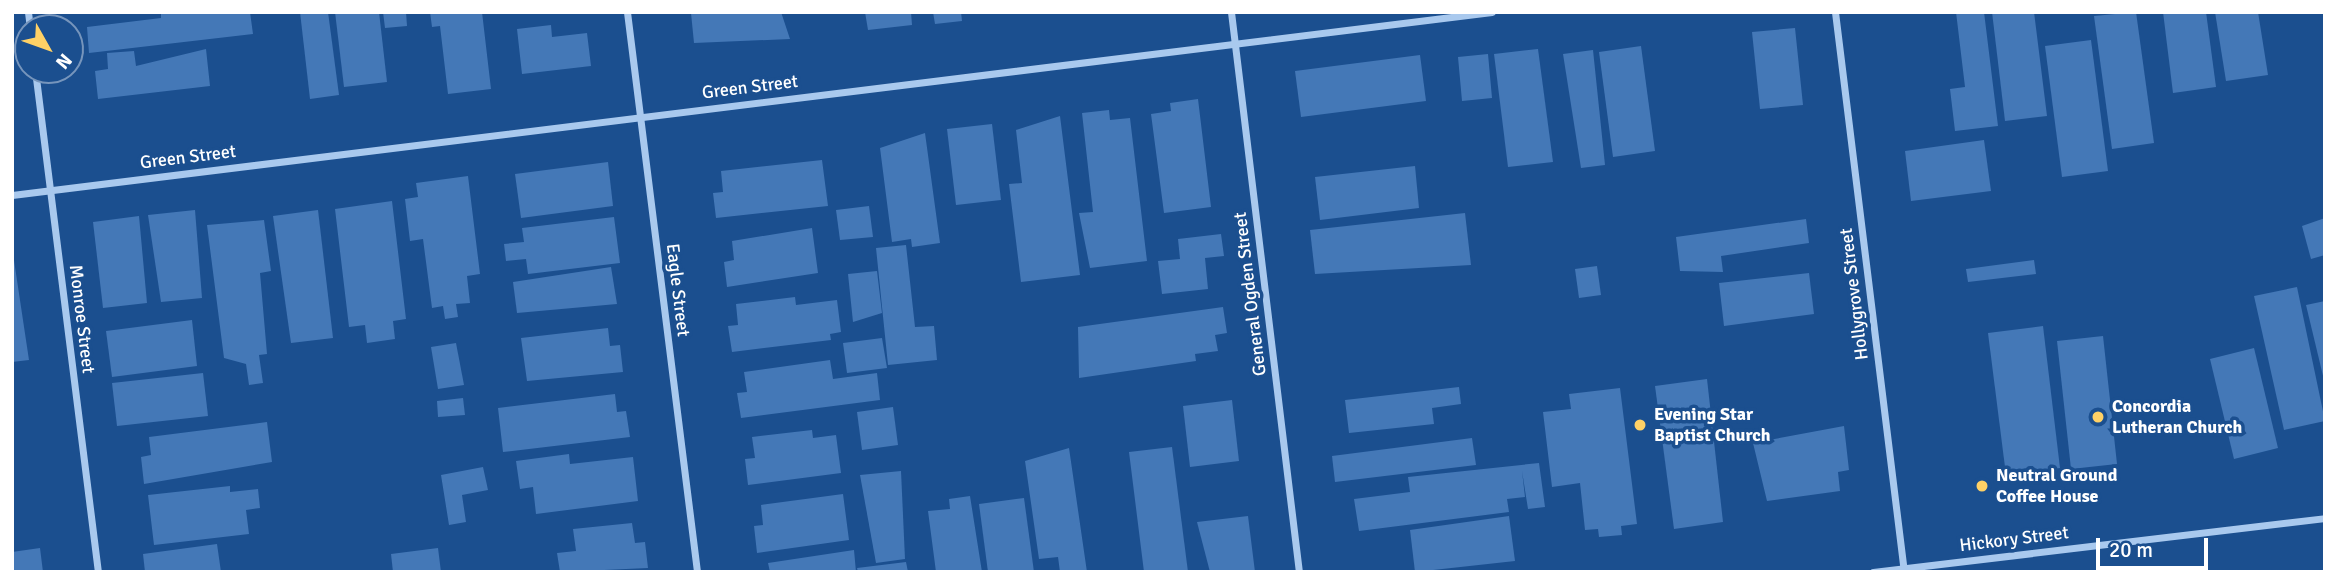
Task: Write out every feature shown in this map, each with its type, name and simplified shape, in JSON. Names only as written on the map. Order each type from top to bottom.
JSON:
[{"type":"street","name":"Eagle Street","points":[[627,12],[697,572]]},
{"type":"street","name":"General Ogden Street","points":[[1231,12],[1299,572]]},
{"type":"street","name":"Green Street","points":[[12,195],[1492,12]]},
{"type":"street","name":"Hollygrove Street","points":[[1835,12],[1903,570]]},
{"type":"street","name":"Monroe Street","points":[[37,84],[98,572]]},
{"type":"street","name":"Hickory Street","points":[[1873,572],[2325,518]]},
{"type":"building","points":[[161,12],[250,12],[253,34],[89,53],[87,27],[161,18]]},
{"type":"building","points":[[300,12],[328,12],[339,95],[310,99]]},
{"type":"building","points":[[335,12],[379,12],[387,82],[344,87]]},
{"type":"building","points":[[383,12],[406,12],[407,26],[385,28]]},
{"type":"building","points":[[430,12],[482,12],[491,89],[448,94],[440,26],[432,27]]},
{"type":"building","points":[[781,12],[790,39],[694,43],[691,13]]},
{"type":"building","points":[[865,12],[911,12],[912,25],[868,30]]},
{"type":"building","points":[[933,12],[961,12],[962,21],[935,24]]},
{"type":"building","points":[[1956,12],[1984,12],[1998,126],[1955,131],[1950,89],[1965,87]]},
{"type":"building","points":[[1992,12],[2034,12],[2047,116],[2005,121]]},
{"type":"building","points":[[2136,12],[2154,143],[2112,149],[2094,16]]},
{"type":"building","points":[[2163,12],[2206,12],[2216,87],[2173,93]]},
{"type":"building","points":[[2215,12],[2258,12],[2268,75],[2226,81]]},
{"type":"building","points":[[551,25],[552,37],[587,33],[591,66],[522,74],[517,29]]},
{"type":"building","points":[[1795,28],[1803,105],[1760,109],[1752,32]]},
{"type":"building","points":[[2091,40],[2108,171],[2062,177],[2045,46]]},
{"type":"building","points":[[1641,46],[1655,151],[1613,157],[1599,52]]},
{"type":"building","points":[[206,49],[210,86],[98,99],[95,71],[108,69],[107,53],[134,51],[136,66]]},
{"type":"building","points":[[1538,49],[1553,162],[1508,167],[1494,54]]},
{"type":"building","points":[[1593,50],[1605,165],[1581,168],[1563,54]]},
{"type":"building","points":[[1488,54],[1492,98],[1462,101],[1458,57]]},
{"type":"building","points":[[1420,55],[1426,101],[1301,117],[1295,71]]},
{"type":"building","points":[[1198,99],[1211,207],[1164,213],[1151,114],[1171,111],[1170,103]]},
{"type":"building","points":[[1109,110],[1110,120],[1130,118],[1147,261],[1090,268],[1079,213],[1093,212],[1082,113]]},
{"type":"building","points":[[1060,116],[1080,275],[1021,282],[1009,184],[1022,183],[1016,130]]},
{"type":"building","points":[[992,124],[1001,200],[956,205],[947,129]]},
{"type":"building","points":[[925,133],[940,243],[912,247],[911,239],[892,242],[880,148]]},
{"type":"building","points":[[1984,140],[1991,191],[1911,201],[1905,151]]},
{"type":"building","points":[[822,160],[828,206],[716,218],[713,193],[723,192],[721,171]]},
{"type":"building","points":[[608,162],[613,206],[521,218],[515,174]]},
{"type":"building","points":[[1415,166],[1419,208],[1320,220],[1315,177]]},
{"type":"building","points":[[468,176],[480,274],[467,276],[470,303],[456,304],[458,317],[445,319],[443,306],[432,308],[423,239],[410,241],[405,199],[418,197],[416,183]]},
{"type":"building","points":[[392,201],[406,319],[393,321],[395,339],[367,343],[365,325],[349,327],[335,209]]},
{"type":"building","points":[[869,206],[873,237],[840,240],[836,210]]},
{"type":"building","points":[[195,210],[202,298],[161,302],[148,215]]},
{"type":"building","points":[[318,210],[333,338],[291,343],[273,216]]},
{"type":"building","points":[[1465,213],[1471,265],[1315,274],[1310,230]]},
{"type":"building","points":[[139,216],[147,303],[103,308],[93,222]]},
{"type":"building","points":[[614,217],[620,263],[528,274],[526,259],[506,261],[504,244],[524,242],[522,228]]},
{"type":"building","points":[[2325,218],[2325,255],[2311,259],[2302,226]]},
{"type":"building","points":[[1806,219],[1809,243],[1721,256],[1723,272],[1680,271],[1676,237]]},
{"type":"building","points":[[264,220],[271,271],[260,273],[267,354],[259,355],[263,383],[249,385],[246,364],[224,358],[207,225]]},
{"type":"building","points":[[812,228],[818,273],[727,287],[724,262],[734,260],[732,241]]},
{"type":"building","points":[[1221,234],[1224,256],[1205,258],[1208,289],[1162,294],[1158,261],[1180,259],[1178,239]]},
{"type":"building","points":[[906,245],[915,327],[934,326],[937,360],[888,365],[876,248]]},
{"type":"building","points":[[12,247],[29,360],[12,362]]},
{"type":"building","points":[[2034,260],[2036,274],[1968,282],[1966,269]]},
{"type":"building","points":[[1597,266],[1601,295],[1579,298],[1575,269]]},
{"type":"building","points":[[611,267],[617,304],[517,313],[513,282]]},
{"type":"building","points":[[877,271],[882,313],[853,322],[848,274]]},
{"type":"building","points":[[1809,273],[1814,314],[1724,326],[1719,283]]},
{"type":"building","points":[[2297,287],[2325,421],[2284,430],[2254,296]]},
{"type":"building","points":[[795,297],[796,305],[837,300],[841,332],[830,334],[831,340],[732,352],[728,326],[738,325],[736,304]]},
{"type":"building","points":[[2325,301],[2325,380],[2324,380],[2306,305]]},
{"type":"building","points":[[1223,307],[1227,333],[1215,335],[1218,351],[1195,354],[1196,361],[1079,378],[1078,327]]},
{"type":"building","points":[[192,320],[197,366],[112,377],[106,331]]},
{"type":"building","points":[[2043,326],[2060,468],[2006,475],[1988,333]]},
{"type":"building","points":[[608,328],[610,346],[620,345],[623,372],[527,381],[521,338]]},
{"type":"building","points":[[2103,336],[2117,464],[2071,469],[2057,341]]},
{"type":"building","points":[[882,338],[887,368],[847,373],[843,343]]},
{"type":"building","points":[[456,343],[464,385],[438,389],[431,347]]},
{"type":"building","points":[[2254,348],[2278,448],[2234,459],[2210,359]]},
{"type":"building","points":[[830,360],[833,379],[877,373],[880,400],[741,418],[737,393],[747,392],[744,372]]},
{"type":"building","points":[[203,373],[208,416],[117,426],[112,383]]},
{"type":"building","points":[[1707,379],[1723,522],[1674,529],[1655,386]]},
{"type":"building","points":[[1459,387],[1461,404],[1432,408],[1434,424],[1349,433],[1345,400]]},
{"type":"building","points":[[1620,388],[1637,524],[1621,526],[1622,535],[1599,537],[1598,529],[1585,530],[1580,483],[1552,487],[1543,412],[1571,409],[1569,394]]},
{"type":"building","points":[[615,394],[617,412],[626,411],[630,437],[503,452],[498,408]]},
{"type":"building","points":[[463,398],[465,415],[438,417],[437,401]]},
{"type":"building","points":[[1232,400],[1239,461],[1190,467],[1183,406]]},
{"type":"building","points":[[893,407],[898,445],[862,450],[857,412]]},
{"type":"building","points":[[267,422],[272,462],[144,484],[141,457],[151,455],[149,437]]},
{"type":"building","points":[[1844,426],[1849,470],[1838,472],[1840,491],[1767,501],[1753,443]]},
{"type":"building","points":[[812,430],[813,438],[836,435],[841,473],[748,485],[745,459],[755,458],[752,437]]},
{"type":"building","points":[[1472,438],[1476,465],[1335,482],[1332,456]]},
{"type":"building","points":[[1172,447],[1188,572],[1144,572],[1129,452]]},
{"type":"building","points":[[1069,448],[1087,572],[1060,572],[1058,557],[1039,559],[1025,461]]},
{"type":"building","points":[[569,454],[570,464],[633,457],[638,501],[536,514],[533,487],[520,489],[516,461]]},
{"type":"building","points":[[1539,463],[1545,507],[1528,509],[1522,471],[1525,497],[1507,499],[1509,512],[1359,531],[1354,499],[1410,492],[1408,477]]},
{"type":"building","points":[[483,467],[488,490],[462,495],[466,522],[449,525],[441,475]]},
{"type":"building","points":[[901,471],[905,559],[876,563],[860,475]]},
{"type":"building","points":[[230,486],[230,492],[258,489],[260,508],[246,510],[249,534],[154,545],[148,495]]},
{"type":"building","points":[[843,494],[849,540],[757,553],[754,526],[763,525],[761,505]]},
{"type":"building","points":[[970,496],[982,572],[936,572],[928,511],[950,509],[949,499]]},
{"type":"building","points":[[1024,498],[1034,572],[988,572],[979,504]]},
{"type":"building","points":[[1248,516],[1255,572],[1210,572],[1197,522]]},
{"type":"building","points":[[1509,516],[1515,561],[1415,572],[1410,530]]},
{"type":"building","points":[[632,523],[635,543],[645,542],[648,568],[560,572],[557,553],[576,551],[573,529]]},
{"type":"building","points":[[217,544],[221,572],[145,572],[143,554]]},
{"type":"building","points":[[40,548],[43,572],[12,572],[12,552]]},
{"type":"building","points":[[438,548],[441,572],[393,572],[391,554]]},
{"type":"building","points":[[854,550],[856,572],[770,572],[768,563]]},
{"type":"building","points":[[906,562],[908,572],[858,572],[857,568]]},
{"type":"place","name":"Concordia Lutheran Church","points":[[2098,417]]},
{"type":"place","name":"Evening Star Baptist Church","points":[[1640,425]]},
{"type":"place","name":"Neutral Ground Coffee House","points":[[1982,486]]}]
